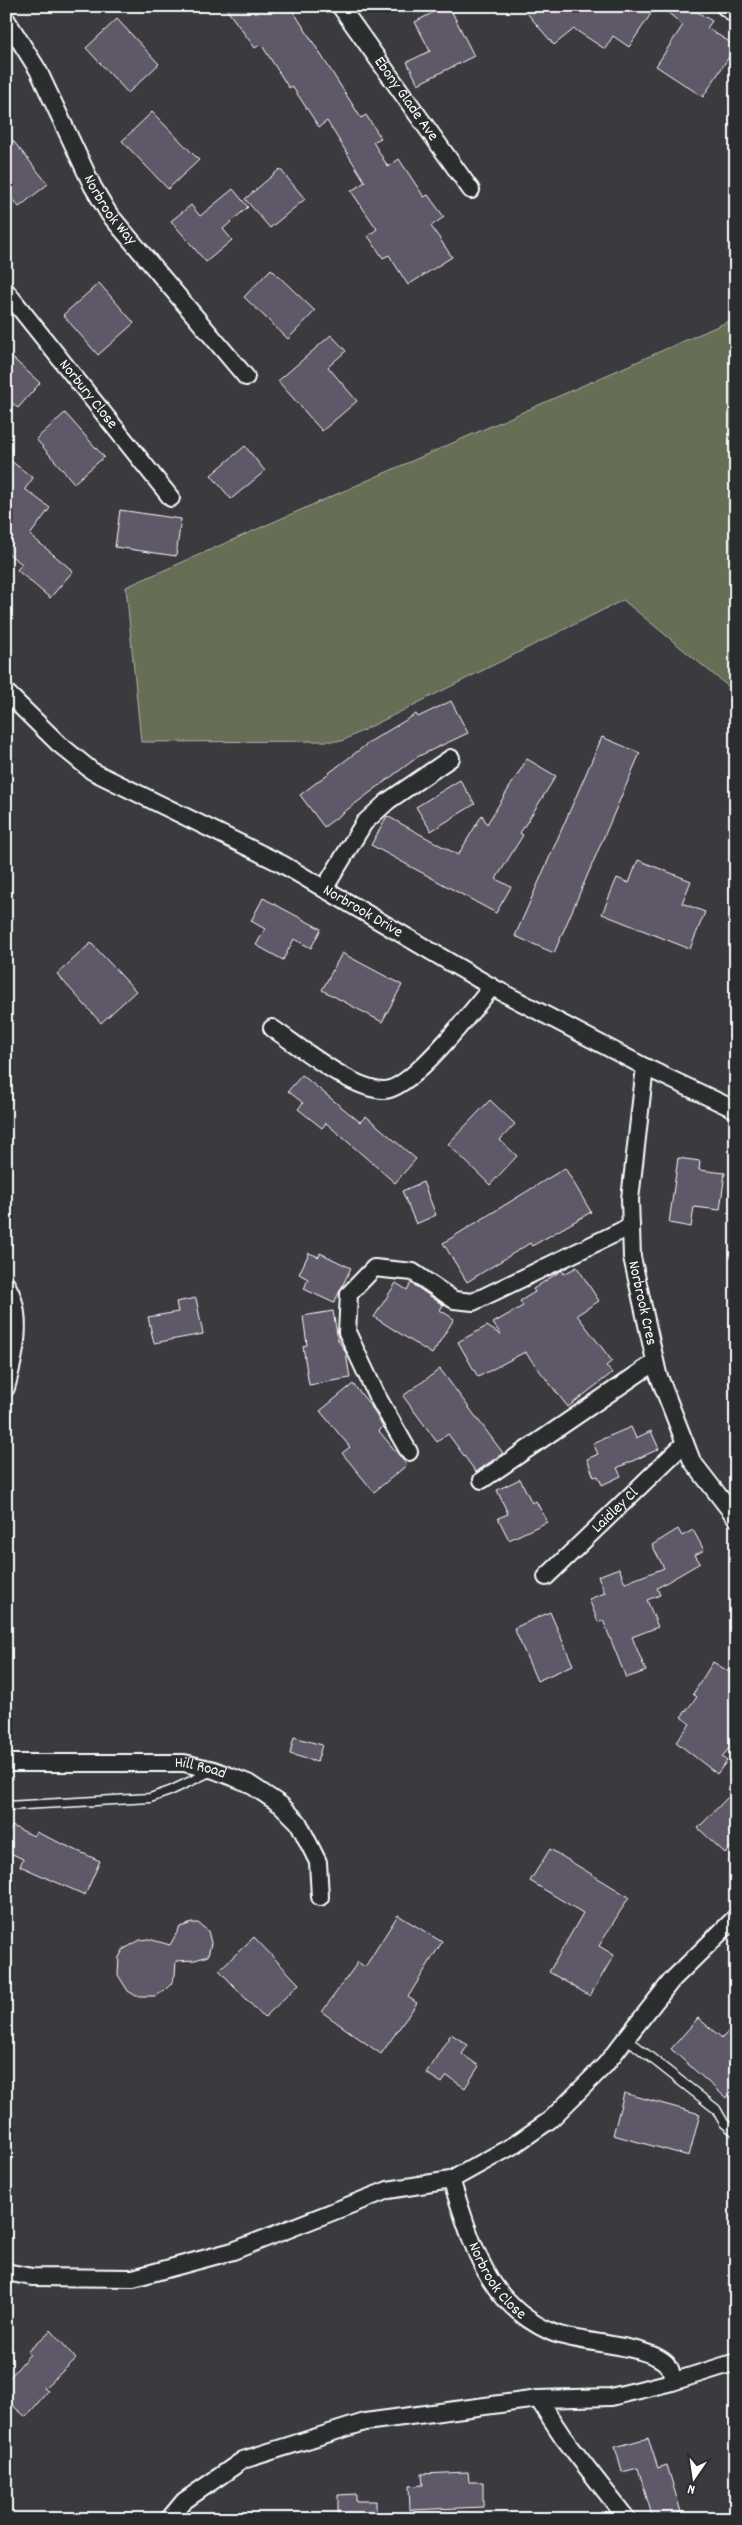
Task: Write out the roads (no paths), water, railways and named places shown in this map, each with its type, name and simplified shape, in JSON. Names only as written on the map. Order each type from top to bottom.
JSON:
[{"type":"street","name":"Ebony Glade Ave","points":[[340,6],[471,190]]},
{"type":"street","points":[[724,6],[736,14]]},
{"type":"street","name":"Norbrook Way","points":[[6,19],[38,70],[93,187],[109,214],[246,377]]},
{"type":"street","name":"Norbury Close","points":[[6,291],[171,498]]},
{"type":"street","name":"Norbrook Drive","points":[[6,692],[59,744],[92,771],[282,864],[492,987],[645,1067],[736,1110]]},
{"type":"street","points":[[324,889],[364,823],[388,801],[451,758]]},
{"type":"street","points":[[272,1028],[352,1082],[384,1090],[400,1086],[430,1058],[492,987]]},
{"type":"street","name":"Norbrook Cres","points":[[645,1067],[630,1199],[632,1257],[656,1362],[692,1461],[736,1518]]},
{"type":"street","points":[[409,1452],[376,1396],[347,1332],[349,1294],[374,1268],[413,1272],[454,1300],[473,1302],[631,1226]]},
{"type":"street","points":[[6,1284],[12,1294],[18,1331],[6,1388]]},
{"type":"street","points":[[482,1480],[656,1362]]},
{"type":"street","name":"Laidley Cl","points":[[546,1577],[685,1443]]},
{"type":"street","name":"Hill Road","points":[[6,1763],[184,1763],[214,1770],[248,1782],[281,1805],[298,1822],[318,1862],[320,1898]]},
{"type":"street","points":[[6,2272],[32,2277],[132,2278],[233,2251],[388,2190],[451,2180],[514,2145],[550,2120],[605,2065],[672,1980],[736,1917]]},
{"type":"street","name":"Norbrook Close","points":[[451,2180],[476,2255],[499,2295],[521,2316],[553,2334],[647,2353],[670,2368],[672,2382]]},
{"type":"street","points":[[169,2519],[184,2501],[243,2460],[365,2422],[538,2399],[611,2397],[672,2382],[736,2362]]},
{"type":"street","points":[[538,2399],[563,2437],[627,2519]]},
{"type":"lane","points":[[6,1806],[150,1798],[170,1791],[214,1770]]},
{"type":"lane","points":[[626,2038],[716,2109],[724,2123],[736,2133]]}]
